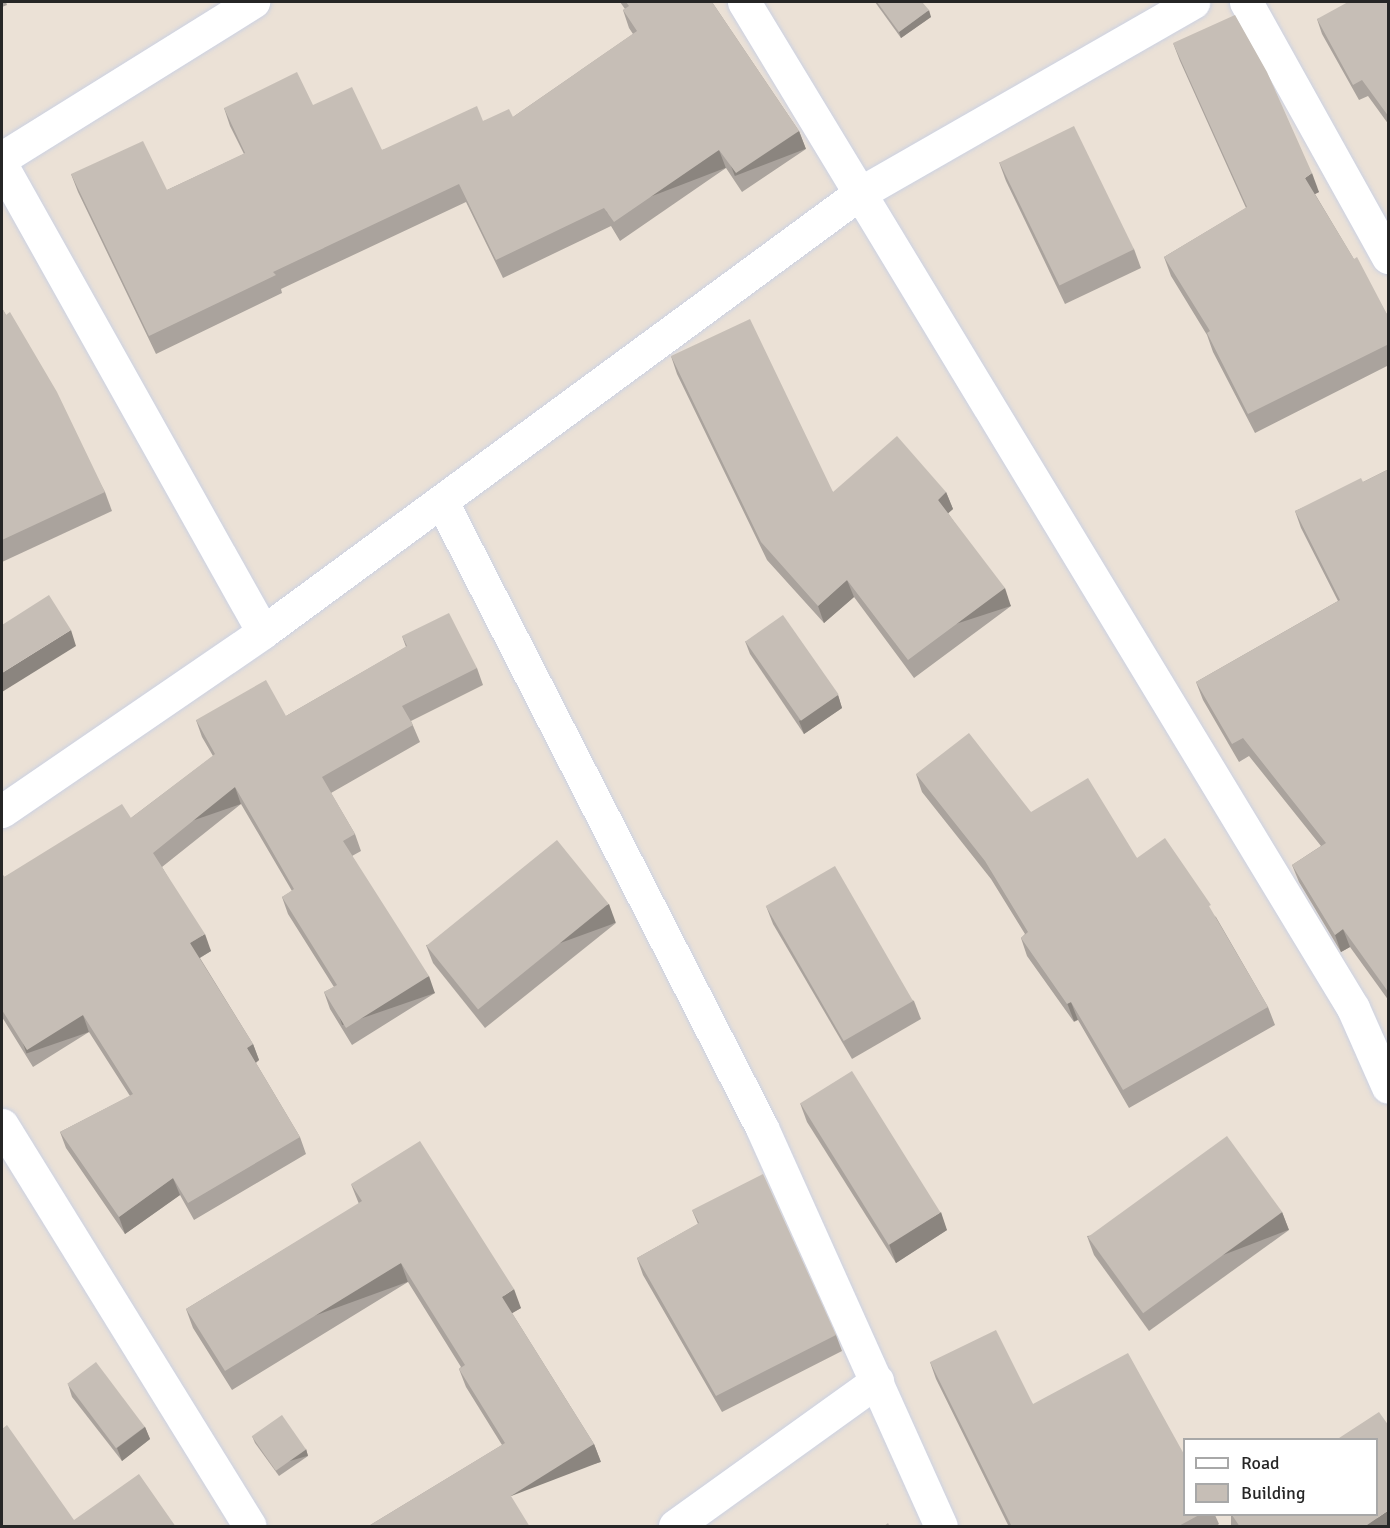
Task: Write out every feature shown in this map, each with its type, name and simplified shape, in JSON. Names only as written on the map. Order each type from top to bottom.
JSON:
[{"type":"street","points":[[2,158],[253,2]]},
{"type":"street","points":[[744,2],[1353,1008],[1389,1087]]},
{"type":"street","points":[[2,811],[263,632],[860,193],[1194,2]]},
{"type":"street","points":[[1246,2],[1389,257]]},
{"type":"street","points":[[2,166],[263,632]]},
{"type":"street","points":[[442,502],[762,1128],[941,1527]]},
{"type":"street","points":[[2,1125],[250,1527]]},
{"type":"street","points":[[675,1527],[877,1381]]},
{"type":"building","points":[[626,2],[712,2],[799,131],[736,173],[719,150],[614,222],[604,208],[496,260],[459,184],[273,272],[276,275],[149,336],[71,174],[143,141],[167,190],[245,153],[224,108],[297,72],[313,105],[352,87],[382,150],[477,106],[483,121],[509,109],[513,117],[637,31],[623,10],[629,6]]},
{"type":"building","points":[[877,2],[922,2],[929,10],[899,32]]},
{"type":"building","points":[[1348,2],[1389,2],[1389,117],[1362,80],[1353,85],[1317,19]]},
{"type":"building","points":[[1235,15],[1267,72],[1312,173],[1305,178],[1354,259],[1357,257],[1389,318],[1389,344],[1248,414],[1207,333],[1210,331],[1164,257],[1247,207],[1173,43]]},
{"type":"building","points":[[1074,126],[1134,249],[1059,286],[999,162]]},
{"type":"building","points":[[2,308],[6,315],[10,312],[57,392],[105,492],[2,540]]},
{"type":"building","points":[[750,319],[833,492],[897,436],[946,492],[938,500],[1005,588],[908,660],[847,580],[818,606],[761,542],[671,356]]},
{"type":"building","points":[[1389,469],[1389,993],[1343,929],[1335,935],[1292,865],[1326,843],[1243,738],[1232,744],[1196,682],[1340,600],[1295,511],[1361,478],[1363,482]]},
{"type":"building","points":[[49,595],[71,630],[2,673],[2,625]]},
{"type":"building","points":[[449,613],[477,668],[402,706],[413,725],[322,777],[355,834],[343,841],[429,976],[346,1028],[324,992],[337,985],[282,897],[294,889],[235,787],[153,853],[205,934],[190,943],[253,1044],[247,1048],[300,1137],[188,1203],[173,1178],[119,1217],[60,1132],[133,1094],[83,1015],[27,1050],[2,1010],[2,873],[4,877],[122,804],[131,818],[215,754],[196,720],[266,680],[286,716],[407,646],[402,636]]},
{"type":"building","points":[[783,615],[839,694],[801,721],[745,641]]},
{"type":"building","points":[[969,733],[1031,812],[1088,778],[1137,858],[1165,838],[1211,905],[1209,906],[1268,1007],[1123,1090],[1071,1002],[1067,1004],[1021,938],[1028,932],[985,861],[916,774]]},
{"type":"building","points":[[557,840],[609,904],[478,1009],[426,946]]},
{"type":"building","points":[[835,866],[913,1001],[844,1041],[766,906]]},
{"type":"building","points":[[852,1071],[940,1213],[889,1245],[800,1103]]},
{"type":"building","points":[[1227,1136],[1282,1212],[1143,1313],[1088,1237]]},
{"type":"building","points":[[420,1141],[514,1289],[502,1297],[594,1444],[511,1496],[530,1527],[367,1527],[505,1443],[459,1369],[465,1365],[401,1263],[225,1371],[186,1309],[362,1201],[351,1184]]},
{"type":"building","points":[[763,1174],[836,1335],[716,1396],[637,1258],[699,1223],[692,1210]]},
{"type":"building","points":[[996,1330],[1033,1404],[1128,1353],[1183,1452],[1183,1516],[1197,1516],[1177,1527],[1012,1527],[930,1362]]},
{"type":"building","points":[[96,1362],[145,1427],[116,1448],[67,1384]]},
{"type":"building","points":[[1379,1412],[1389,1426],[1389,1510],[1364,1527],[1240,1527],[1233,1516],[1378,1516],[1378,1438],[1339,1438]]},
{"type":"building","points":[[282,1415],[306,1449],[276,1471],[252,1436]]},
{"type":"building","points":[[7,1425],[74,1520],[139,1474],[176,1527],[2,1527],[2,1429]]}]
